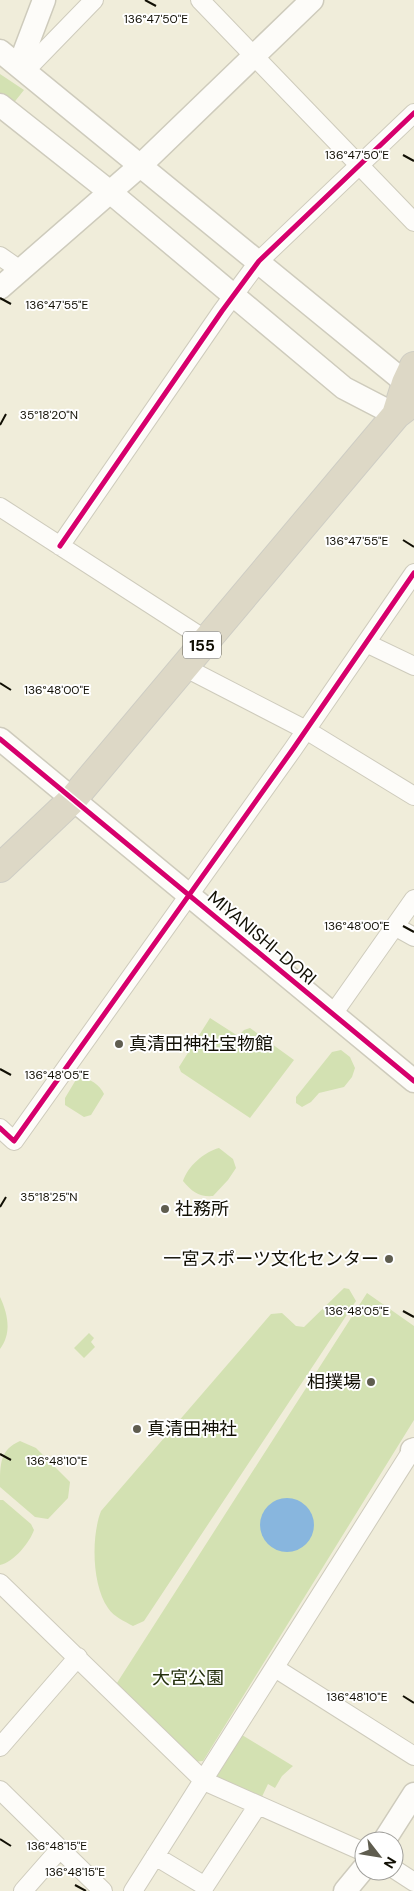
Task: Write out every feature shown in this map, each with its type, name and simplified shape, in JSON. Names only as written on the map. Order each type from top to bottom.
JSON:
[{"type":"highway","name":"155","points":[[0,868],[73,799],[184,667],[408,391]]},
{"type":"street","points":[[22,68],[44,0]]},
{"type":"street","points":[[22,68],[94,0]]},
{"type":"street","points":[[200,0],[414,222]]},
{"type":"street","points":[[0,288],[141,165],[312,0]]},
{"type":"street","points":[[0,51],[259,261],[408,391]]},
{"type":"street","points":[[0,105],[234,294],[344,388],[408,391]]},
{"type":"street","points":[[60,546],[234,294],[259,261],[414,113]]},
{"type":"street","points":[[0,256],[20,270]]},
{"type":"street","points":[[0,507],[206,640]]},
{"type":"street","points":[[0,1128],[14,1141],[306,730],[414,573]]},
{"type":"street","points":[[366,643],[414,666]]},
{"type":"street","points":[[184,667],[306,730],[414,796]]},
{"type":"street","name":"MIYANISHI-DORI","points":[[0,740],[414,1081]]},
{"type":"street","points":[[333,1014],[414,899]]},
{"type":"street","points":[[396,927],[414,937]]},
{"type":"street","points":[[132,1891],[204,1781],[414,1449]]},
{"type":"street","points":[[0,1583],[204,1781],[354,1848]]},
{"type":"street","points":[[0,1747],[78,1657]]},
{"type":"street","points":[[275,1668],[414,1756]]},
{"type":"street","points":[[0,1790],[59,1850],[103,1891]]},
{"type":"street","points":[[390,1831],[414,1794]]},
{"type":"street","points":[[155,1856],[206,1886],[258,1805]]},
{"type":"street","points":[[23,1891],[59,1850]]},
{"type":"street","points":[[345,1891],[354,1880]]},
{"type":"green space","points":[[0,74],[24,90],[12,105],[0,95]]},
{"type":"green space","points":[[210,1018],[238,1036],[244,1030],[250,1028],[294,1060],[250,1118],[181,1072],[179,1067]]},
{"type":"green space","points":[[341,1050],[350,1057],[355,1068],[352,1077],[344,1087],[319,1093],[311,1102],[302,1107],[296,1103],[296,1097],[332,1052]]},
{"type":"green space","points":[[77,1078],[93,1082],[100,1087],[104,1094],[91,1115],[84,1117],[65,1105],[65,1098]]},
{"type":"green space","points":[[219,1148],[233,1159],[236,1168],[213,1196],[204,1196],[196,1193],[183,1181],[185,1175],[197,1160]]},
{"type":"green space","points":[[344,1288],[349,1289],[356,1301],[144,1621],[133,1626],[116,1616],[110,1611],[103,1598],[96,1574],[96,1534],[101,1511],[271,1314],[282,1313],[296,1326],[304,1327]]},
{"type":"green space","name":"大宮公園","points":[[367,1293],[414,1326],[414,1420],[203,1761],[193,1762],[115,1686]]},
{"type":"green space","points":[[0,1297],[8,1323],[6,1337],[0,1349]]},
{"type":"green space","points":[[89,1333],[94,1338],[91,1342],[95,1347],[84,1358],[74,1348]]},
{"type":"green space","points":[[20,1441],[36,1448],[70,1482],[68,1498],[48,1519],[35,1517],[0,1487],[2,1458],[8,1449]]},
{"type":"green space","points":[[0,1500],[3,1500],[31,1524],[34,1530],[21,1551],[11,1560],[0,1565]]},
{"type":"green space","points":[[242,1735],[293,1766],[282,1776],[275,1788],[268,1784],[258,1805],[214,1780]]},
{"type":"water","points":[[287,1498],[297,1500],[306,1506],[312,1515],[314,1525],[312,1535],[306,1544],[297,1550],[287,1552],[277,1550],[268,1544],[262,1535],[260,1525],[262,1515],[268,1506],[277,1500]]},
{"type":"cycle path","points":[[60,546],[222,311],[259,261],[414,113]]},
{"type":"cycle path","points":[[0,1128],[14,1141],[293,749],[414,573]]},
{"type":"cycle path","points":[[0,739],[414,1081]]},
{"type":"place","name":"真清田神社宝物館","points":[[119,1044]]},
{"type":"place","name":"社務所","points":[[165,1209]]},
{"type":"place","name":"一宮スポーツ文化センター","points":[[389,1259]]},
{"type":"place","name":"相撲場","points":[[371,1382]]},
{"type":"place","name":"真清田神社","points":[[137,1429]]}]
